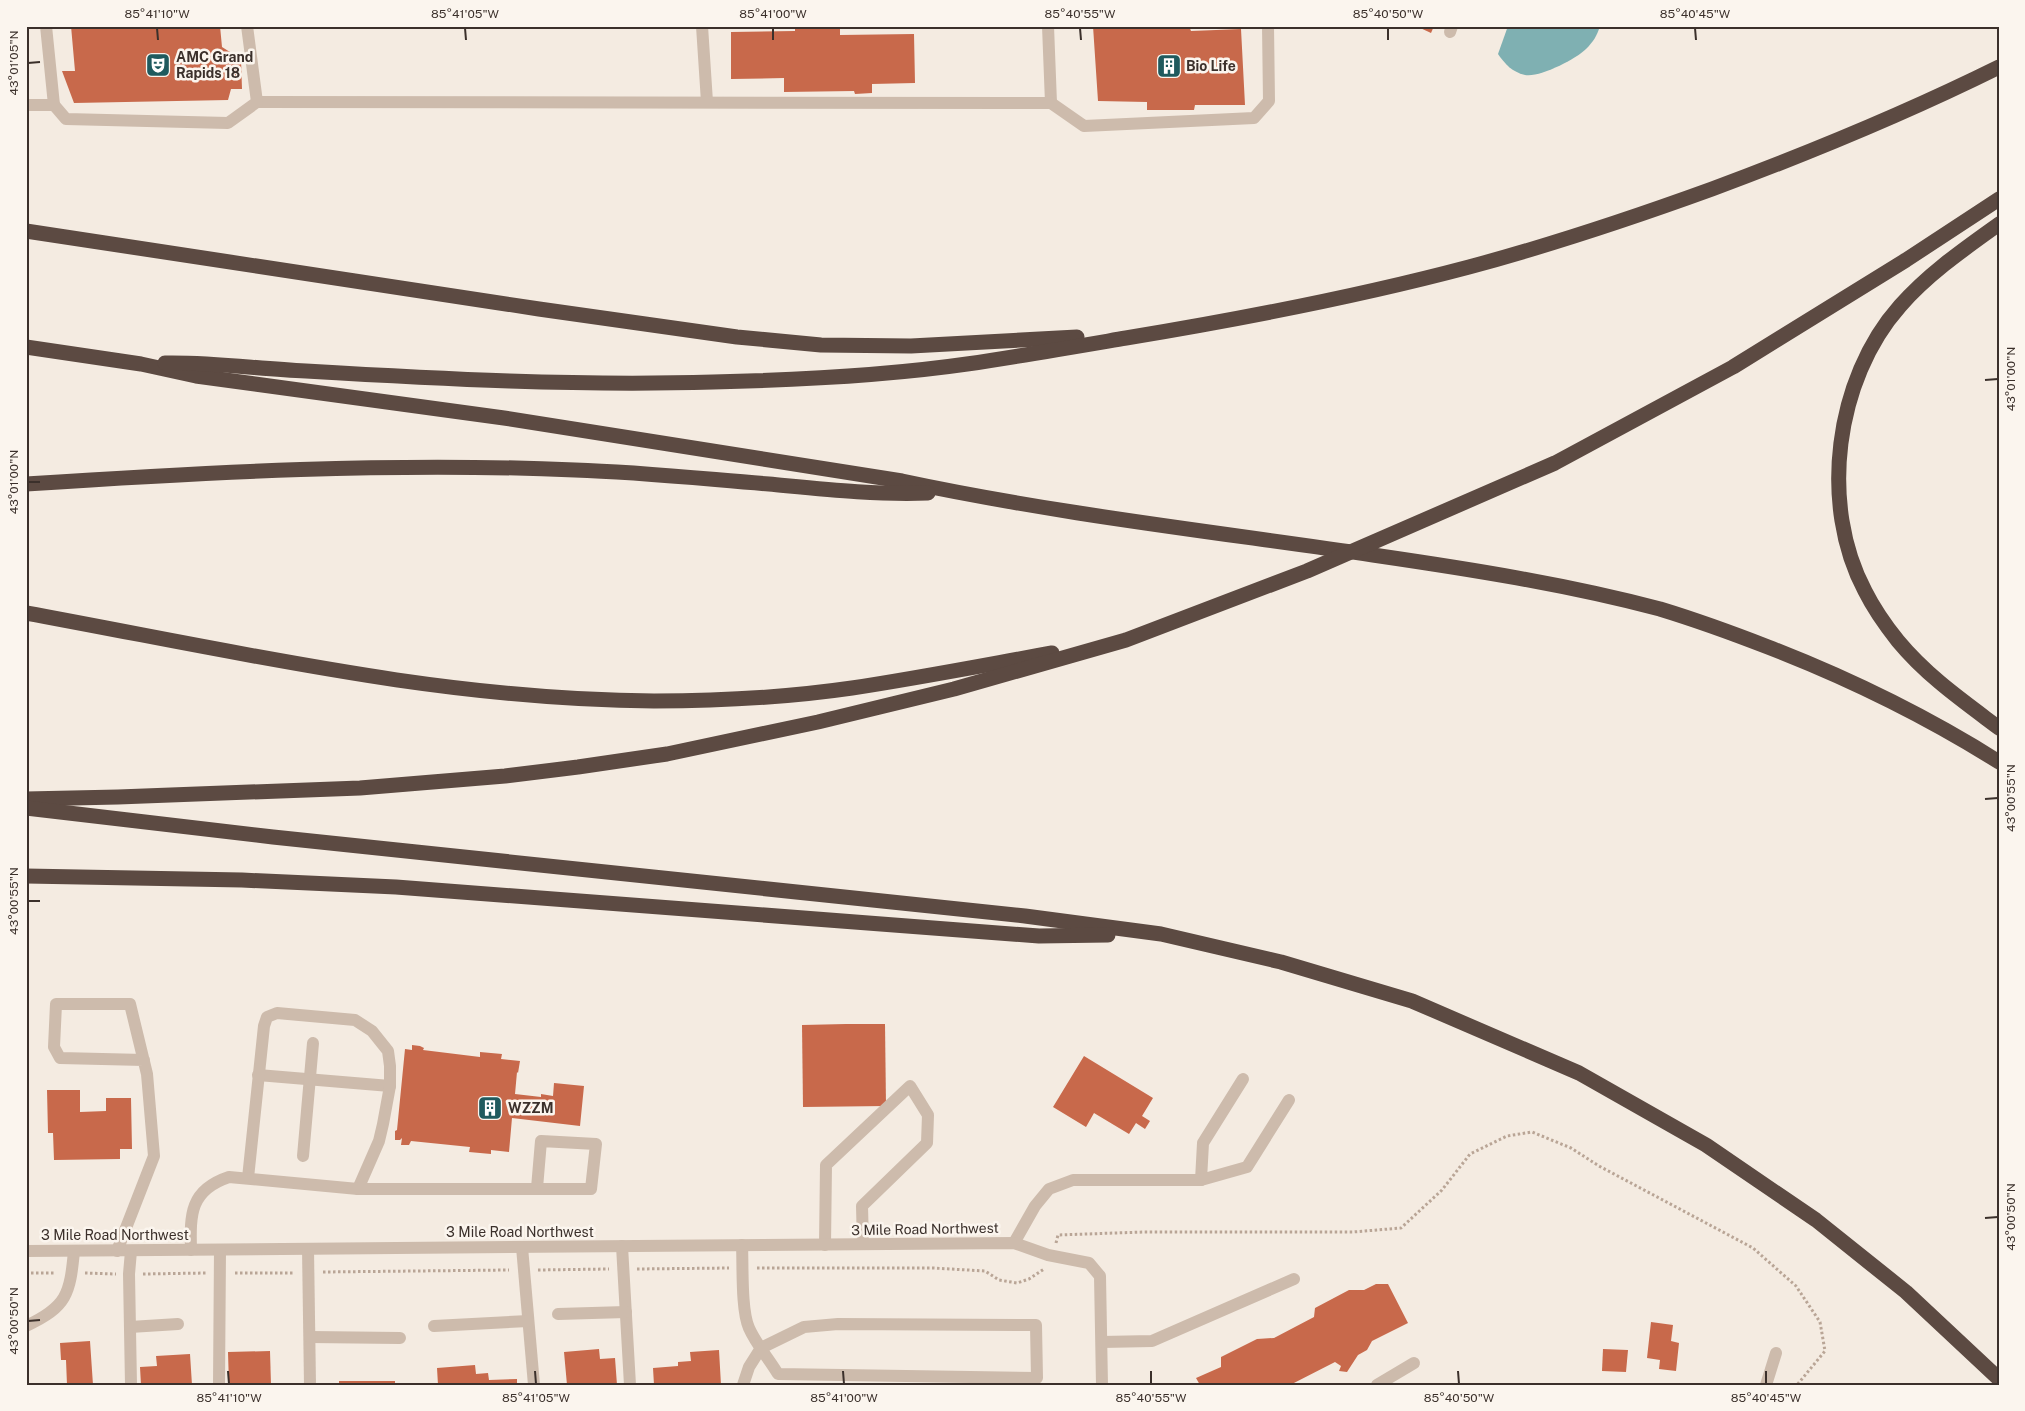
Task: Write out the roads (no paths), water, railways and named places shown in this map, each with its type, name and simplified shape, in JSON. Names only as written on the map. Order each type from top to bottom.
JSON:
[{"type":"highway","points":[[141,364],[205,362],[307,372],[487,380],[622,383],[713,382],[848,376],[964,365],[1266,314],[1363,293],[1471,266],[1562,240],[1636,216],[1761,171],[1866,128],[1999,67]]},
{"type":"highway","points":[[26,799],[136,797],[360,788],[578,768],[667,754],[818,722],[954,690],[1126,640],[1307,571],[1555,463],[1733,367],[1906,260],[1999,199]]},
{"type":"highway","points":[[1999,224],[1940,268],[1900,305],[1880,332],[1853,388],[1846,415],[1839,465],[1843,526],[1857,573],[1873,606],[1898,641],[1925,670],[1999,728]]},
{"type":"highway","points":[[26,231],[539,309],[765,340],[821,345],[911,346],[1161,332]]},
{"type":"highway","points":[[26,347],[141,364],[196,376],[504,418],[902,481],[952,492],[1481,571],[1593,592],[1707,624],[1798,659],[1927,720],[1999,762]]},
{"type":"highway","points":[[26,484],[289,469],[410,466],[540,468],[626,472],[889,494],[952,492]]},
{"type":"highway","points":[[26,613],[383,679],[482,692],[655,701],[755,697],[849,688],[1126,640]]},
{"type":"highway","points":[[26,808],[283,838],[1024,916],[1160,934],[1281,962],[1412,1001],[1579,1073],[1706,1145],[1816,1220],[1906,1292],[1999,1379]]},
{"type":"highway","points":[[26,876],[242,880],[396,887],[1039,936],[1160,934]]},
{"type":"street","points":[[46,26],[54,105],[66,119],[228,123],[257,102],[1050,103],[1084,126],[1254,118],[1269,101],[1268,26]]},
{"type":"street","points":[[248,26],[257,102]]},
{"type":"street","points":[[702,26],[707,102]]},
{"type":"street","points":[[1048,26],[1050,103]]},
{"type":"street","points":[[26,105],[54,105]]},
{"type":"street","points":[[117,1251],[154,1156],[147,1074],[144,1060],[130,1004],[56,1004],[54,1048],[60,1058],[144,1060]]},
{"type":"street","points":[[248,1178],[258,1075],[264,1026],[267,1017],[277,1013],[330,1017],[355,1020],[372,1030],[388,1050],[390,1086],[379,1141],[358,1189]]},
{"type":"street","points":[[303,1156],[313,1043]]},
{"type":"street","points":[[258,1075],[390,1086]]},
{"type":"street","points":[[1201,1180],[1202,1143],[1243,1079]]},
{"type":"street","points":[[825,1245],[826,1166],[910,1086],[928,1115],[927,1143],[862,1206],[864,1244]]},
{"type":"street","points":[[1014,1243],[1035,1206],[1050,1189],[1073,1180],[1201,1180],[1247,1167],[1289,1100]]},
{"type":"street","points":[[192,1250],[190,1220],[194,1204],[203,1191],[220,1179],[229,1176],[358,1189],[591,1189],[596,1144],[541,1141],[537,1188]]},
{"type":"street","name":"3 Mile Road Northwest","points":[[26,1251],[1014,1243],[1048,1255],[1089,1263],[1100,1276],[1102,1385]]},
{"type":"street","points":[[742,1245],[745,1314],[748,1327],[761,1348],[778,1374],[1036,1378],[1036,1325],[838,1324],[804,1328],[761,1348],[749,1367],[743,1385]]},
{"type":"street","points":[[622,1246],[630,1385]]},
{"type":"street","points":[[522,1247],[534,1385]]},
{"type":"street","points":[[308,1249],[310,1385]]},
{"type":"street","points":[[219,1385],[220,1250]]},
{"type":"street","points":[[26,1326],[52,1313],[61,1303],[69,1289],[74,1251]]},
{"type":"street","points":[[131,1251],[131,1385]]},
{"type":"street","points":[[1102,1342],[1152,1341],[1294,1279]]},
{"type":"street","points":[[558,1314],[626,1312]]},
{"type":"street","points":[[434,1326],[528,1320]]},
{"type":"street","points":[[130,1327],[178,1324]]},
{"type":"street","points":[[310,1337],[400,1338]]},
{"type":"street","points":[[1766,1385],[1776,1354]]},
{"type":"street","points":[[1377,1385],[1414,1363]]},
{"type":"water","points":[[1508,26],[1600,26],[1593,41],[1581,53],[1548,71],[1525,75],[1513,70],[1498,54]]},
{"type":"place","name":"AMC Grand Rapids 18","points":[[158,65]]},
{"type":"place","name":"Bio Life","points":[[1169,66]]},
{"type":"place","name":"WZZM","points":[[490,1108]]}]
